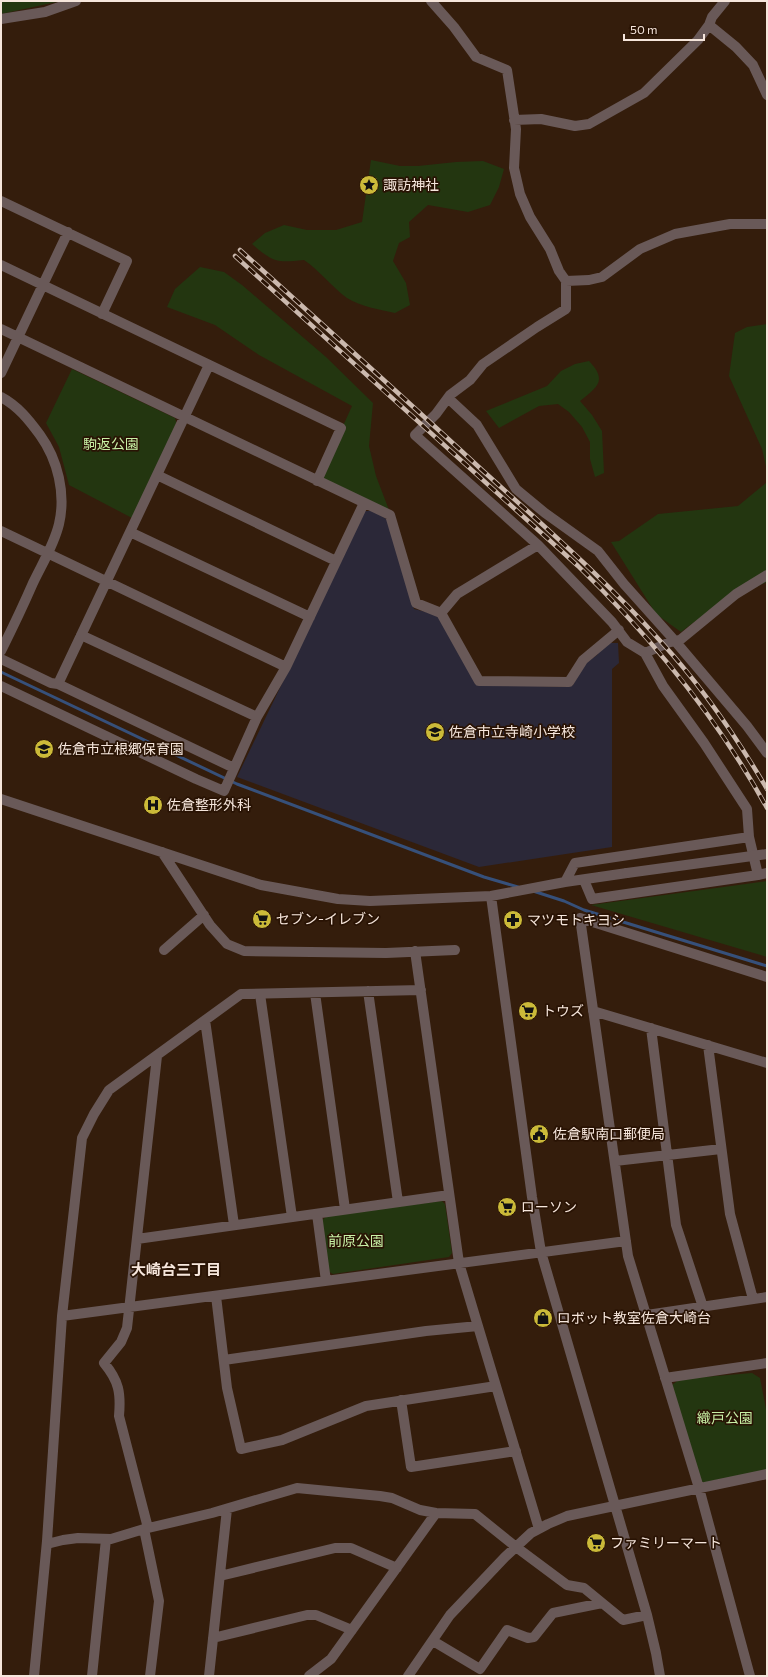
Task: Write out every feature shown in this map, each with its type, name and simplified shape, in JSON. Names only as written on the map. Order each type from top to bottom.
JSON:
[{"type":"street","points":[[1,18],[45,12],[76,1]]},
{"type":"street","points":[[431,1],[454,27],[476,57],[507,70],[516,129],[514,168],[520,194],[530,217],[550,248],[559,271],[566,281],[566,309],[483,364],[470,380],[448,398],[436,414],[415,435],[538,545],[619,630],[627,642],[645,653],[663,686],[704,743],[747,809],[749,837],[763,874],[592,899],[584,880]]},
{"type":"street","points":[[514,120],[541,120],[575,126],[589,124],[644,93],[698,40],[709,25],[712,17],[726,1]]},
{"type":"street","points":[[709,25],[736,47],[753,65],[767,95]]},
{"type":"street","points":[[1,200],[127,261],[102,314]]},
{"type":"street","points":[[566,281],[589,280],[602,277],[640,249],[675,234],[730,224],[767,224]]},
{"type":"street","points":[[1,373],[68,232]]},
{"type":"street","points":[[1,265],[342,428],[317,481]]},
{"type":"street","points":[[1,330],[390,515],[416,603],[441,613],[479,681],[569,682],[583,660],[619,630]]},
{"type":"street","points":[[58,684],[209,365]]},
{"type":"street","points":[[1,398],[18,409],[30,420],[43,440],[54,460],[59,481],[61,500],[58,524],[47,553],[1,652]]},
{"type":"street","points":[[448,398],[477,425],[516,489],[545,513],[598,550],[624,584],[675,641],[747,726],[767,753]]},
{"type":"street","points":[[157,475],[336,561]]},
{"type":"street","points":[[1,686],[224,791],[257,717],[286,667],[364,503]]},
{"type":"street","points":[[1,531],[286,667]]},
{"type":"street","points":[[130,532],[310,617]]},
{"type":"street","points":[[441,613],[457,594],[538,545]]},
{"type":"street","points":[[645,653],[680,640],[736,594],[767,576]]},
{"type":"street","points":[[81,635],[257,717]]},
{"type":"street","points":[[1,659],[51,683],[58,684],[234,768]]},
{"type":"street","points":[[1,799],[261,885],[338,899],[370,901],[491,896],[565,882],[767,854]]},
{"type":"street","points":[[565,882],[575,863],[749,837]]},
{"type":"street","points":[[162,852],[204,915],[227,944],[244,951],[386,953],[455,950]]},
{"type":"street","points":[[491,896],[532,1197],[541,1252],[646,1615],[656,1653],[660,1676]]},
{"type":"street","points":[[164,950],[204,915]]},
{"type":"street","points":[[750,1676],[699,1488],[628,1256],[580,918],[767,977]]},
{"type":"street","points":[[415,951],[459,1263],[539,1529]]},
{"type":"street","points":[[34,1676],[47,1544],[62,1316],[82,1138],[94,1114],[109,1090],[241,994],[421,990]]},
{"type":"street","points":[[368,991],[398,1202]]},
{"type":"street","points":[[315,993],[345,1210]]},
{"type":"street","points":[[260,994],[292,1217]]},
{"type":"street","points":[[593,1011],[767,1063]]},
{"type":"street","points":[[205,1020],[234,1225]]},
{"type":"street","points":[[651,1028],[676,1225],[703,1307]]},
{"type":"street","points":[[708,1045],[730,1214],[753,1299]]},
{"type":"street","points":[[150,1676],[159,1601],[146,1528],[119,1416],[120,1402],[118,1386],[104,1363],[121,1342],[127,1328],[157,1056]]},
{"type":"street","points":[[615,1161],[721,1148]]},
{"type":"street","points":[[137,1239],[449,1195]]},
{"type":"street","points":[[317,1214],[326,1281]]},
{"type":"street","points":[[62,1316],[626,1241]]},
{"type":"street","points":[[216,1296],[227,1388],[241,1448],[282,1440],[366,1406],[496,1386]]},
{"type":"street","points":[[647,1315],[767,1297]]},
{"type":"street","points":[[224,1360],[426,1331],[478,1326]]},
{"type":"street","points":[[665,1378],[767,1363]]},
{"type":"street","points":[[401,1400],[412,1467],[516,1451]]},
{"type":"street","points":[[411,1675],[450,1615],[531,1533],[567,1516],[767,1474]]},
{"type":"street","points":[[47,1544],[78,1538],[111,1539],[146,1528],[227,1509],[297,1488],[380,1496],[392,1498],[420,1510],[436,1513],[475,1514],[567,1585],[584,1588],[623,1620],[646,1615]]},
{"type":"street","points":[[208,1676],[227,1509]]},
{"type":"street","points":[[309,1676],[331,1659],[436,1513]]},
{"type":"street","points":[[92,1676],[106,1539]]},
{"type":"street","points":[[220,1576],[335,1548],[351,1548],[397,1568]]},
{"type":"street","points":[[433,1641],[480,1669],[507,1630],[528,1638],[534,1637],[553,1613],[602,1603]]},
{"type":"street","points":[[213,1638],[307,1615],[316,1615],[352,1630]]},
{"type":"shaded area","name":"佐倉市立寺崎小学校","points":[[365,511],[373,511],[388,520],[414,609],[438,615],[473,675],[475,684],[568,687],[573,685],[582,666],[597,655],[602,648],[609,643],[618,643],[619,663],[612,669],[612,847],[479,867],[237,777]]},
{"type":"green space","points":[[1,1],[61,1],[1,14]]},
{"type":"green space","points":[[371,160],[400,166],[483,161],[504,169],[499,187],[490,205],[468,212],[428,205],[409,222],[410,237],[399,243],[393,261],[406,283],[410,305],[395,313],[352,301],[336,289],[304,260],[275,260],[265,255],[252,244],[265,233],[284,225],[307,230],[336,230],[362,222]]},
{"type":"green space","points":[[200,267],[224,272],[242,285],[326,357],[373,403],[369,446],[376,476],[389,510],[320,477],[352,406],[259,355],[215,325],[167,307],[175,289]]},
{"type":"green space","points":[[767,324],[767,471],[762,449],[729,376],[735,333],[747,327]]},
{"type":"green space","points":[[589,361],[595,368],[599,379],[598,383],[591,392],[580,401],[592,415],[602,431],[604,473],[595,477],[590,459],[590,442],[582,427],[569,412],[558,404],[539,406],[499,428],[486,411],[547,386],[561,371],[575,364]]},
{"type":"green space","name":"駒返公園","points":[[72,369],[175,418],[177,425],[132,518],[69,485],[59,447],[46,423]]},
{"type":"green space","points":[[767,482],[767,582],[722,604],[681,632],[656,614],[611,542],[619,541],[658,514],[738,506]]},
{"type":"green space","points":[[767,881],[767,957],[591,905]]},
{"type":"green space","name":"前原公園","points":[[442,1201],[445,1204],[452,1253],[449,1257],[333,1274],[328,1271],[320,1222],[328,1215]]},
{"type":"green space","name":"織戸公園","points":[[752,1373],[760,1378],[767,1414],[767,1470],[704,1483],[699,1479],[672,1385],[680,1379]]},
{"type":"waterway","points":[[1,672],[237,784],[484,877],[518,887]]},
{"type":"waterway","points":[[533,891],[564,901],[584,910],[767,966]]},
{"type":"railway","points":[[240,250],[552,533],[620,598],[678,661],[706,696],[744,751],[767,789]]},
{"type":"railway","points":[[235,256],[578,566],[632,621],[682,680],[705,710],[748,774],[767,808]]},
{"type":"place","name":"諏訪神社","points":[[369,185]]},
{"type":"place","name":"佐倉市立寺崎小学校","points":[[435,732]]},
{"type":"place","name":"佐倉市立根郷保育園","points":[[44,749]]},
{"type":"place","name":"佐倉整形外科","points":[[153,805]]},
{"type":"place","name":"セブン-イレブン","points":[[262,919]]},
{"type":"place","name":"マツモトキヨシ","points":[[513,920]]},
{"type":"place","name":"トウズ","points":[[528,1011]]},
{"type":"place","name":"佐倉駅南口郵便局","points":[[539,1134]]},
{"type":"place","name":"ローソン","points":[[507,1207]]},
{"type":"place","name":"ロボット教室佐倉大崎台","points":[[543,1318]]},
{"type":"place","name":"ファミリーマート","points":[[596,1543]]},
{"type":"district","name":"大崎台三丁目","points":[[176,1270]]}]
